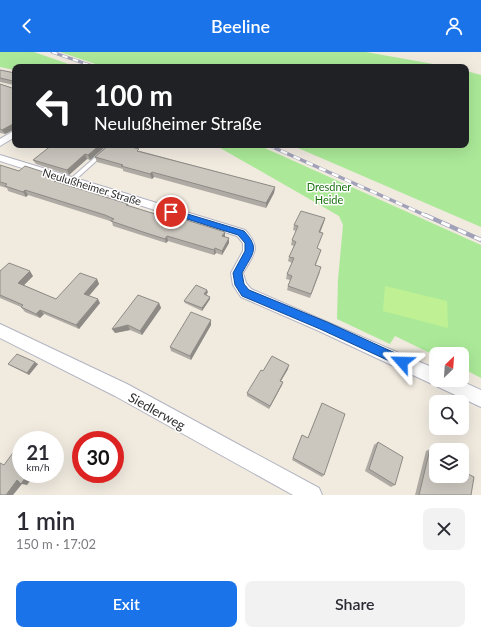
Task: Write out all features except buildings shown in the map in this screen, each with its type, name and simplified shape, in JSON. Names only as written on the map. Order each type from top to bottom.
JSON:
[{"type":"street","points":[[0,143],[12,135]]},
{"type":"street","name":"Neulußheimer Straße","points":[[0,158],[241,233],[249,242],[249,251],[237,273],[240,285],[246,293],[331,329],[429,374]]},
{"type":"street","name":"Siedlerweg","points":[[0,332],[120,390],[312,495]]},
{"type":"street","points":[[456,387],[481,399]]},
{"type":"lane","points":[[71,181],[109,148]]},
{"type":"green space","points":[[0,52],[34,52],[68,64],[12,64],[12,69],[0,67]]},
{"type":"green space","points":[[60,52],[366,52],[433,64],[95,64]]},
{"type":"green space","points":[[469,72],[481,75],[481,227],[298,148],[469,148]]},
{"type":"green space","name":"Dresdner Heide","points":[[220,148],[265,148],[481,245],[481,378],[469,372],[469,347],[429,347],[429,353],[395,336],[390,344],[337,319],[338,280],[343,225],[339,216]]},
{"type":"green space","points":[[385,286],[447,301],[448,328],[383,311]]},
{"type":"railway","points":[[52,52],[86,64]]},
{"type":"railway","points":[[275,148],[427,216]]},
{"type":"railway","points":[[425,215],[481,240]]},
{"type":"route","points":[[171,212],[241,233],[249,242],[249,251],[237,273],[240,285],[246,293],[324,326],[402,362]]}]
